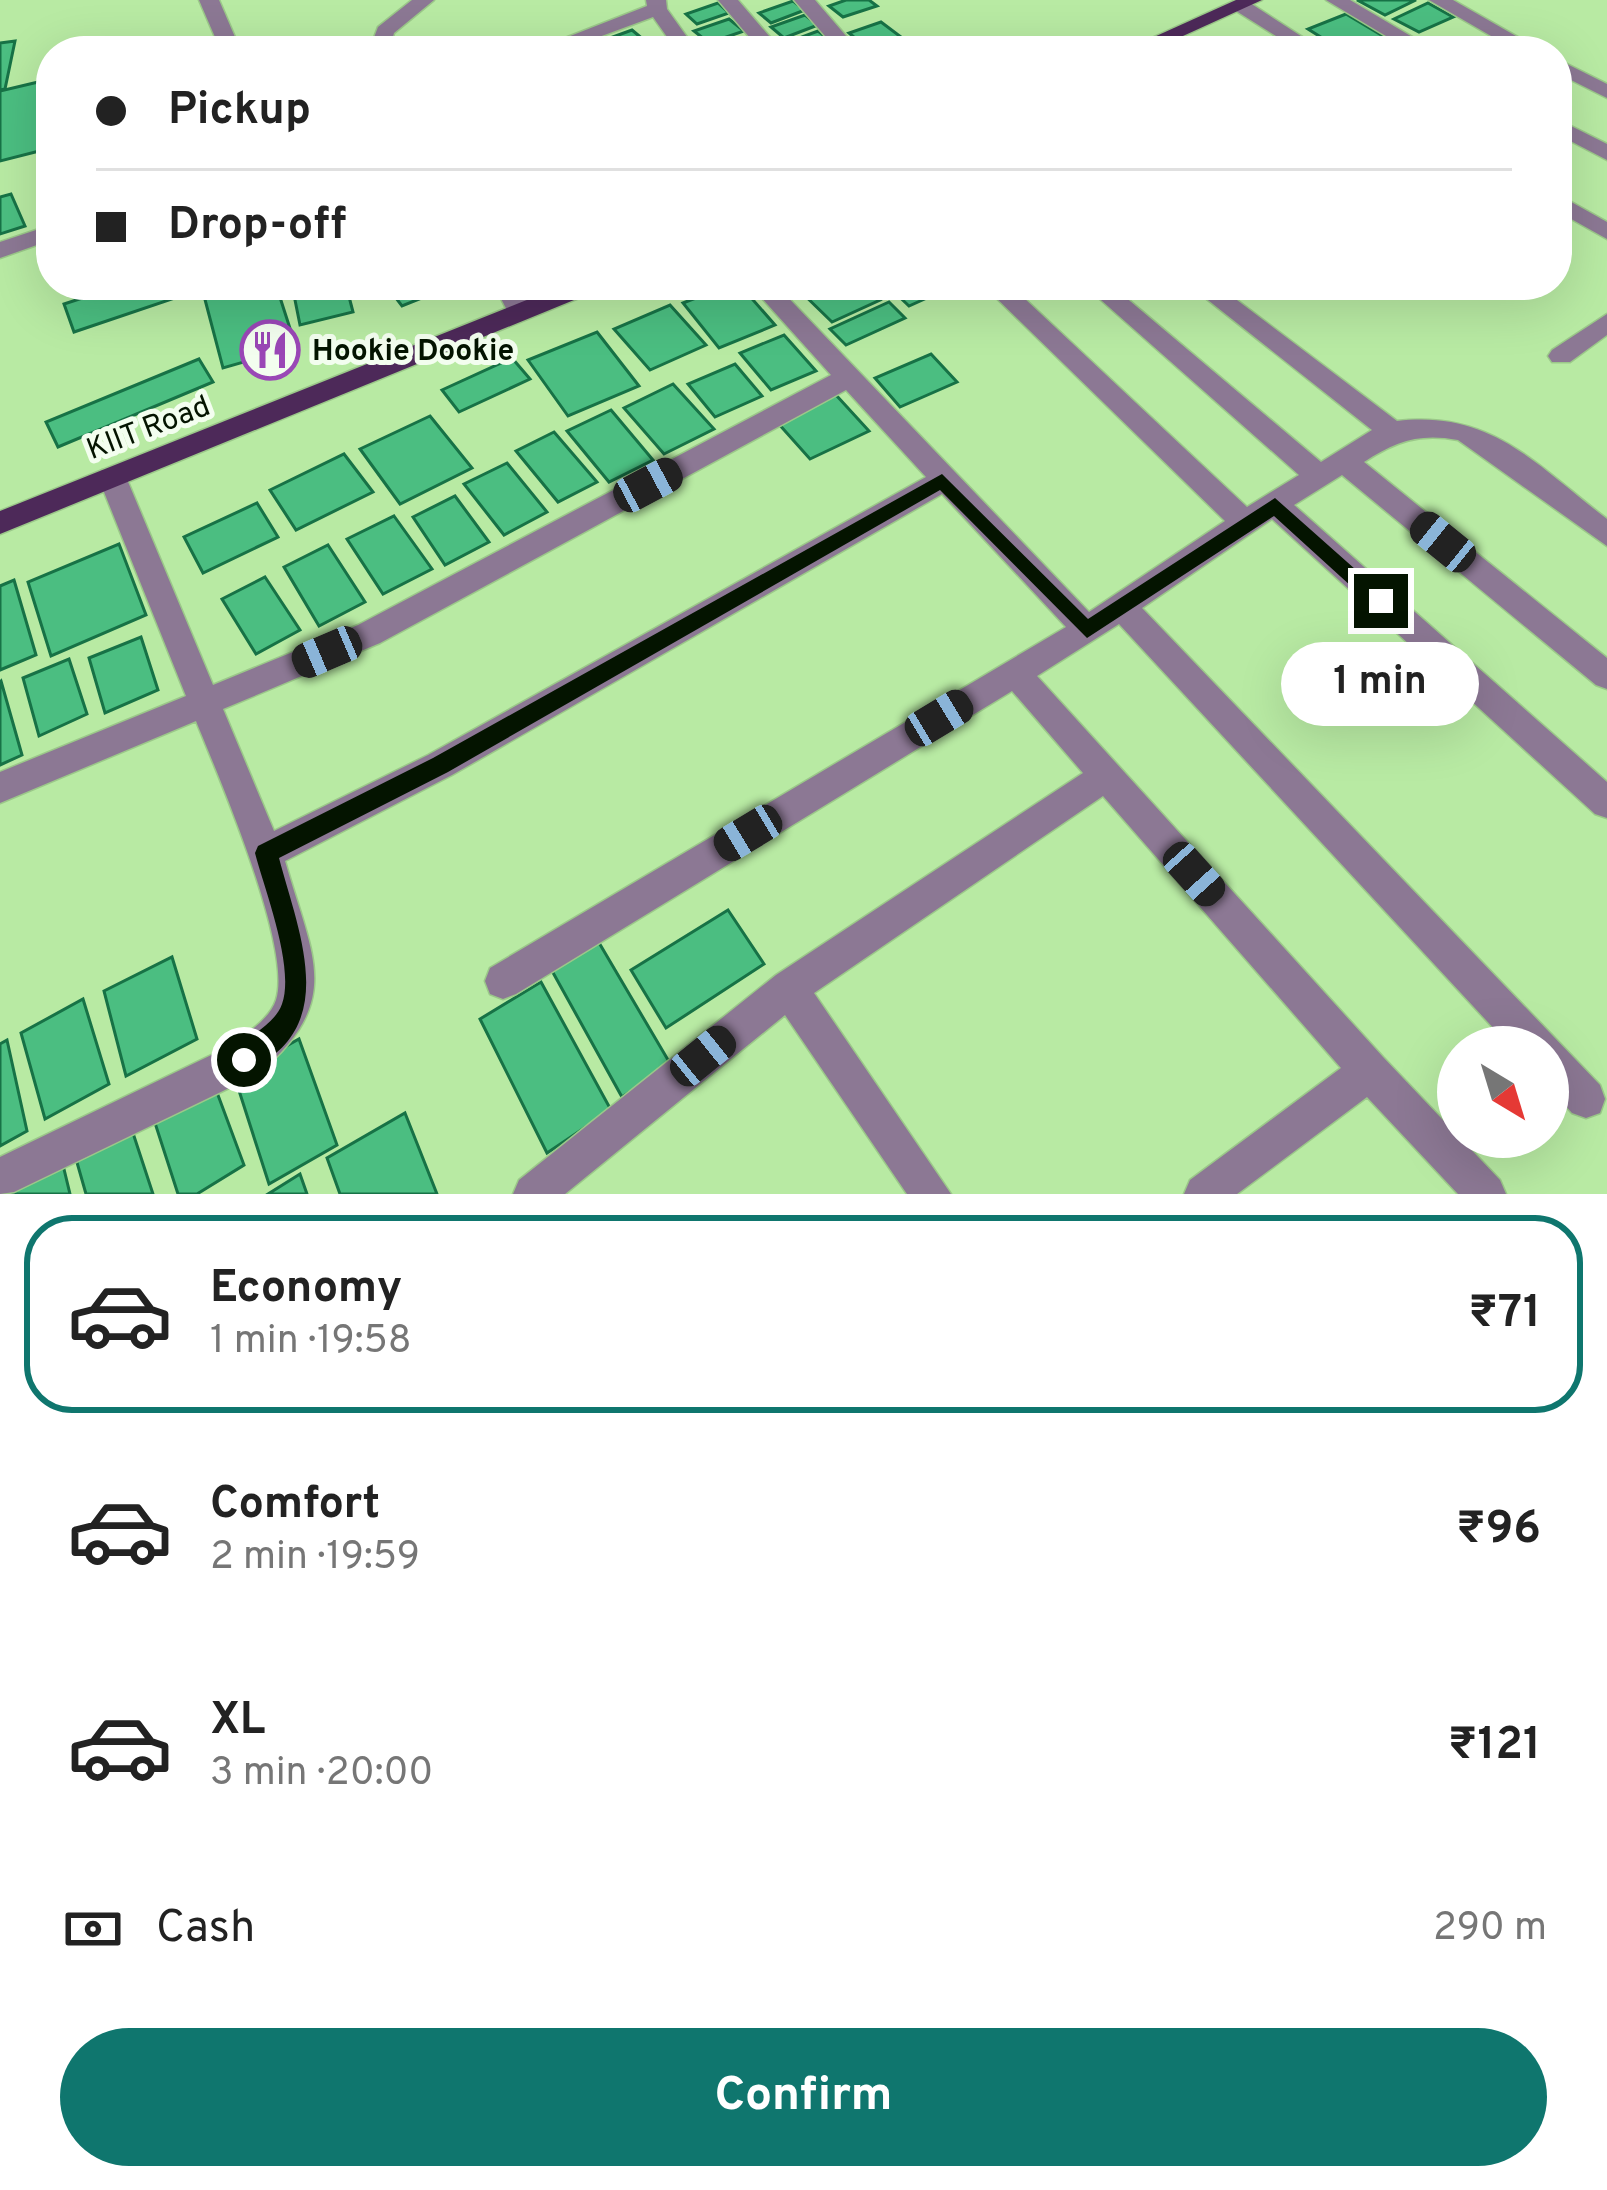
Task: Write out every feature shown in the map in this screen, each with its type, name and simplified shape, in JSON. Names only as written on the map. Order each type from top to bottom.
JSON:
[{"type":"main road","points":[[1168,36],[1246,3]]},
{"type":"main road","name":"KIIT Road","points":[[0,523],[551,300]]},
{"type":"street","points":[[209,0],[225,36]]},
{"type":"street","points":[[384,36],[424,0]]},
{"type":"street","points":[[728,0],[759,36]]},
{"type":"street","points":[[804,0],[836,36]]},
{"type":"street","points":[[1336,0],[1400,36]]},
{"type":"street","points":[[1439,0],[1505,36]]},
{"type":"street","points":[[1246,3],[1293,36]]},
{"type":"street","points":[[579,36],[657,4],[677,36]]},
{"type":"street","points":[[1572,72],[1607,92]]},
{"type":"street","points":[[1572,133],[1607,153]]},
{"type":"street","points":[[1572,210],[1607,232]]},
{"type":"street","points":[[0,250],[36,237]]},
{"type":"street","points":[[514,300],[520,313]]},
{"type":"street","points":[[776,300],[1087,630]]},
{"type":"street","points":[[1011,300],[1245,522]]},
{"type":"street","points":[[1115,300],[1607,676]]},
{"type":"street","points":[[1221,300],[1392,430]]},
{"type":"street","points":[[1561,356],[1607,323]]},
{"type":"street","points":[[0,788],[369,634],[848,379]]},
{"type":"street","points":[[503,981],[1087,630],[1245,522],[1392,430],[1435,426],[1464,431],[1489,444],[1607,535]]},
{"type":"street","points":[[0,1178],[244,1060],[275,1034],[294,1008],[297,969],[266,853],[112,477]]},
{"type":"street","points":[[266,853],[440,765],[942,481]]},
{"type":"street","points":[[1275,506],[1607,802]]},
{"type":"street","points":[[1120,605],[1517,1026]]},
{"type":"street","points":[[1015,673],[1369,1071],[1486,1194]]},
{"type":"street","points":[[533,1194],[789,988],[1106,776]]},
{"type":"street","points":[[789,988],[931,1194]]},
{"type":"street","points":[[1204,1194],[1369,1071]]},
{"type":"street","points":[[1569,1081],[1586,1099]]},
{"type":"building","points":[[869,0],[877,6],[843,17],[829,6]]},
{"type":"building","points":[[1357,0],[1416,0],[1385,15]]},
{"type":"building","points":[[793,1],[805,10],[771,23],[759,13]]},
{"type":"building","points":[[718,3],[729,13],[697,24],[686,14]]},
{"type":"building","points":[[1428,3],[1453,17],[1419,32],[1394,19]]},
{"type":"building","points":[[1346,14],[1383,36],[1319,36],[1308,29]]},
{"type":"building","points":[[805,15],[818,25],[789,36],[771,27]]},
{"type":"building","points":[[729,19],[744,31],[700,36],[694,31]]},
{"type":"building","points":[[881,22],[900,36],[853,36],[849,33]]},
{"type":"building","points":[[15,41],[5,89],[0,90],[0,43]]},
{"type":"building","points":[[36,83],[36,152],[0,161],[0,91]]},
{"type":"building","points":[[11,194],[25,226],[0,234],[0,197]]},
{"type":"building","points":[[76,300],[169,300],[74,332],[64,304]]},
{"type":"building","points":[[205,300],[281,300],[296,347],[223,368]]},
{"type":"building","points":[[295,300],[350,300],[353,312],[300,325]]},
{"type":"building","points":[[753,300],[775,325],[719,348],[683,303]]},
{"type":"building","points":[[809,300],[880,300],[832,322]]},
{"type":"building","points":[[889,302],[905,318],[846,345],[830,329]]},
{"type":"building","points":[[670,305],[706,345],[650,370],[614,329]]},
{"type":"building","points":[[597,332],[639,386],[568,416],[528,360]]},
{"type":"building","points":[[784,335],[816,371],[771,390],[740,353]]},
{"type":"building","points":[[931,354],[957,382],[900,407],[875,378]]},
{"type":"building","points":[[512,358],[530,379],[459,412],[442,390]]},
{"type":"building","points":[[199,359],[213,382],[58,447],[46,422]]},
{"type":"building","points":[[735,364],[762,396],[715,417],[688,384]]},
{"type":"building","points":[[673,384],[714,429],[664,454],[624,408]]},
{"type":"building","points":[[836,395],[869,431],[810,459],[777,422]]},
{"type":"building","points":[[611,410],[653,460],[609,482],[567,431]]},
{"type":"building","points":[[430,416],[472,468],[400,504],[360,449]]},
{"type":"building","points":[[554,432],[597,482],[558,502],[516,451]]},
{"type":"building","points":[[344,454],[373,492],[296,530],[270,490]]},
{"type":"building","points":[[507,463],[547,512],[504,535],[464,484]]},
{"type":"building","points":[[455,496],[489,542],[445,565],[413,517]]},
{"type":"building","points":[[257,503],[278,537],[203,573],[184,537]]},
{"type":"building","points":[[394,516],[432,569],[383,594],[347,539]]},
{"type":"building","points":[[119,544],[146,615],[51,656],[28,582]]},
{"type":"building","points":[[328,545],[365,602],[319,626],[284,567]]},
{"type":"building","points":[[265,577],[300,630],[256,654],[222,599]]},
{"type":"building","points":[[14,580],[36,655],[0,670],[0,586]]},
{"type":"building","points":[[141,637],[158,690],[105,713],[89,658]]},
{"type":"building","points":[[69,659],[87,714],[39,736],[23,678]]},
{"type":"building","points":[[0,682],[22,755],[0,765]]},
{"type":"building","points":[[728,910],[764,964],[666,1028],[631,970]]},
{"type":"building","points":[[598,941],[671,1065],[622,1097],[551,969]]},
{"type":"building","points":[[172,957],[197,1039],[126,1076],[104,991]]},
{"type":"building","points":[[541,982],[611,1110],[547,1153],[480,1019]]},
{"type":"building","points":[[83,999],[109,1084],[45,1119],[21,1033]]},
{"type":"building","points":[[299,1039],[337,1145],[269,1184],[234,1075]]},
{"type":"building","points":[[7,1040],[27,1131],[0,1146],[0,1044]]},
{"type":"building","points":[[215,1087],[244,1165],[197,1194],[178,1194],[155,1123]]},
{"type":"building","points":[[405,1113],[437,1194],[340,1194],[327,1158]]},
{"type":"building","points":[[131,1127],[153,1194],[86,1194],[76,1159]]},
{"type":"building","points":[[63,1165],[70,1194],[9,1194]]},
{"type":"building","points":[[300,1174],[307,1194],[268,1194]]},
{"type":"place","name":"Hookie Dookie","points":[[270,350]]},
{"type":"route","points":[[244,1060],[275,1034],[294,1008],[297,969],[266,853],[440,765],[942,481],[1087,630],[1275,506],[1381,601]]}]
